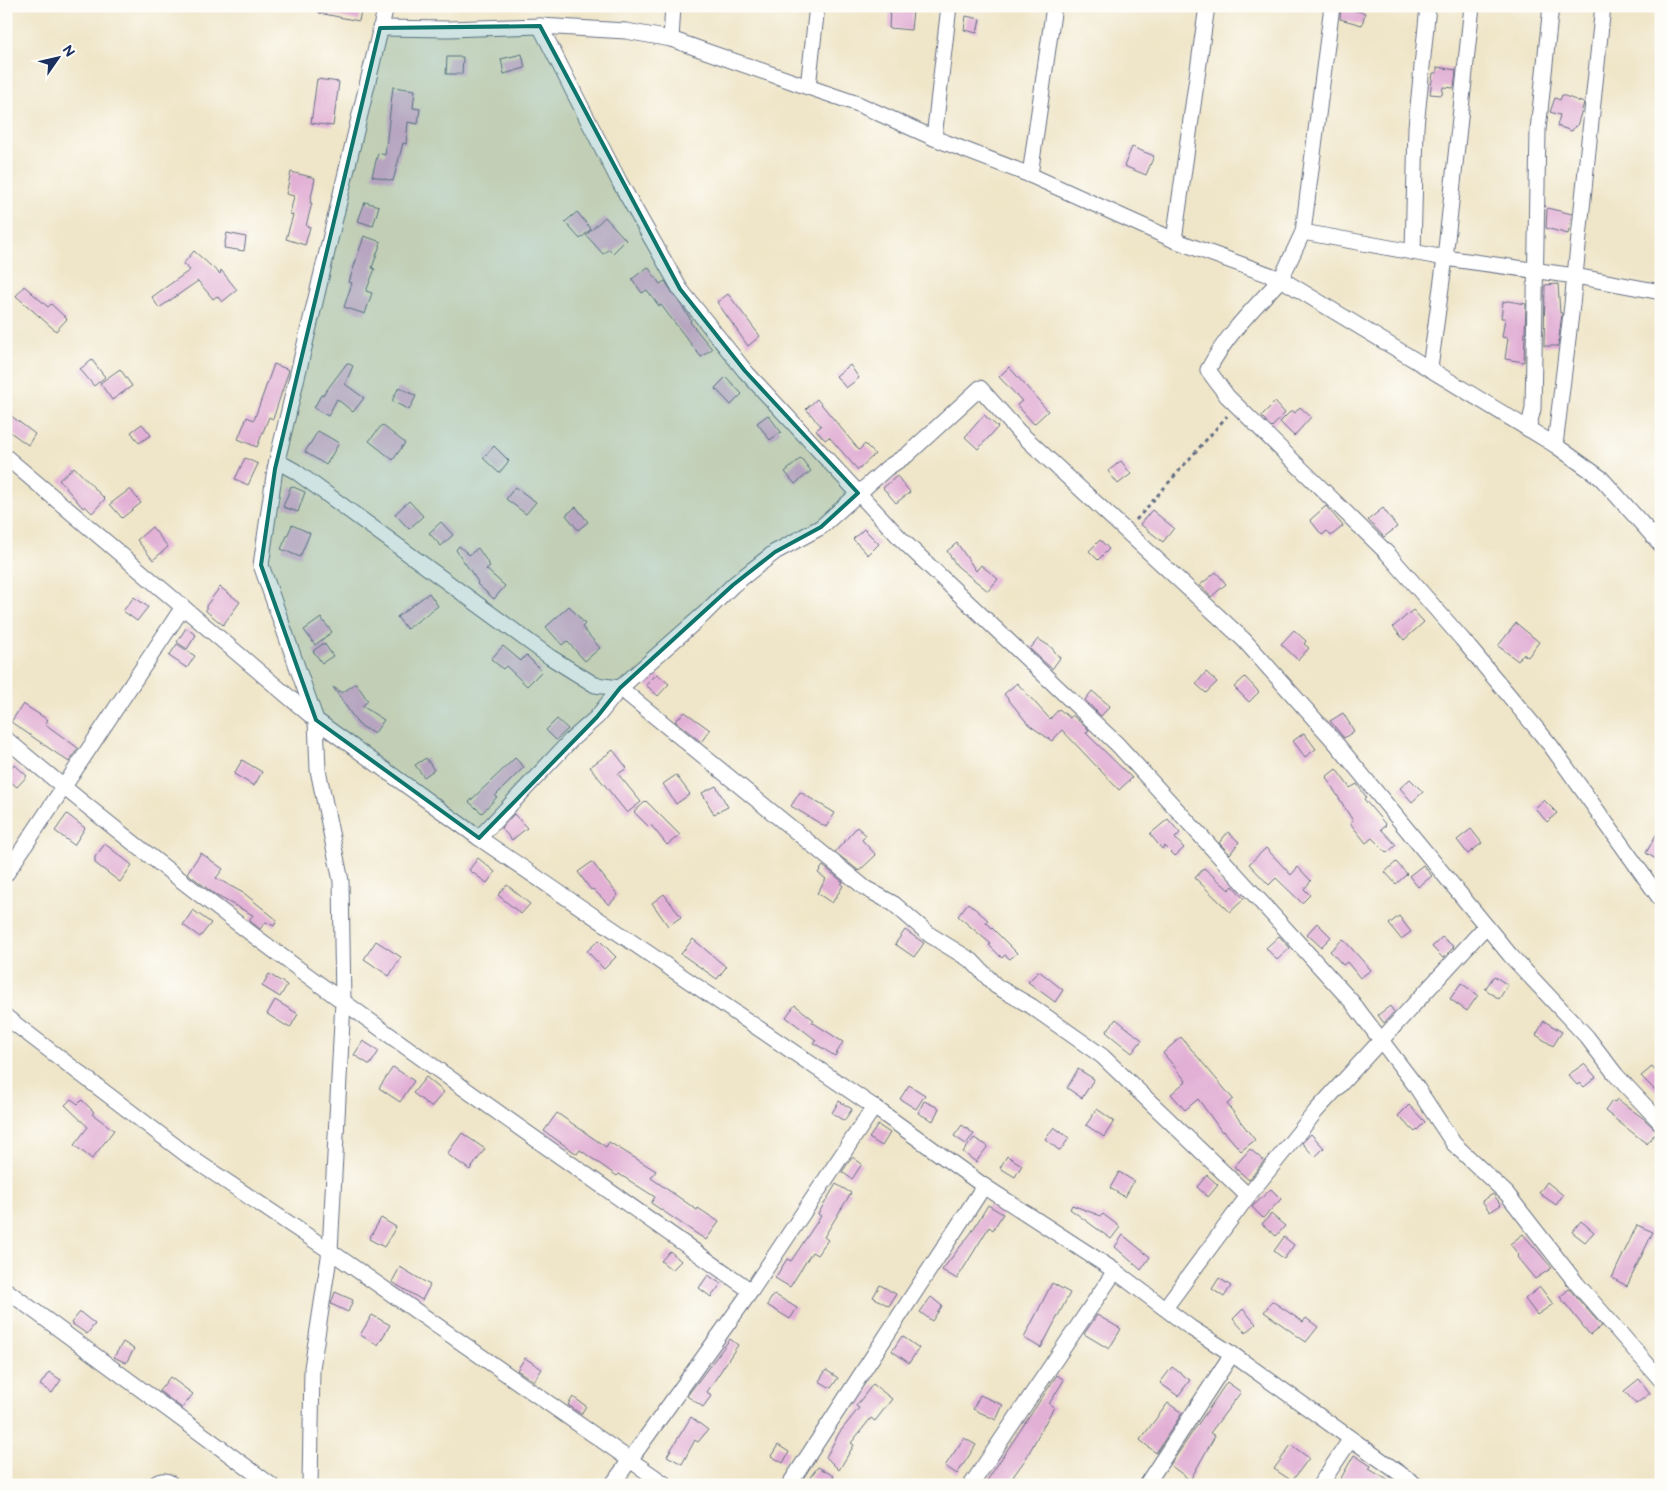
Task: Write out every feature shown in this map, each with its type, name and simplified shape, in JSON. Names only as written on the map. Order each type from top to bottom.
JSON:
[{"type":"street","points":[[310,1485],[312,1368],[330,1251],[343,1002],[341,881],[318,770],[316,720],[261,565],[277,461],[386,6]]},
{"type":"street","points":[[671,39],[673,6]]},
{"type":"street","points":[[808,87],[817,6]]},
{"type":"street","points":[[934,138],[949,6]]},
{"type":"street","points":[[1030,175],[1054,6]]},
{"type":"street","points":[[1174,240],[1207,6]]},
{"type":"street","points":[[1332,6],[1303,232],[1281,279],[1241,321],[1218,351],[1208,370],[1227,396],[1388,554],[1462,639],[1551,746],[1661,900]]},
{"type":"street","points":[[1412,252],[1416,127],[1428,6]]},
{"type":"street","points":[[1430,368],[1446,258],[1472,6]]},
{"type":"street","points":[[1528,429],[1533,409],[1538,130],[1551,6]]},
{"type":"street","points":[[1555,445],[1575,276],[1603,6]]},
{"type":"street","points":[[380,28],[448,29],[540,26],[626,32],[671,39],[858,104],[934,138],[1030,175],[1174,240],[1281,279],[1555,445],[1601,478],[1661,545]]},
{"type":"street","points":[[540,26],[620,183],[680,289],[745,371],[901,539],[1118,745],[1352,1002],[1454,1144],[1507,1194],[1577,1284],[1661,1380]]},
{"type":"street","points":[[1303,232],[1446,258],[1575,276],[1661,292]]},
{"type":"street","points":[[479,838],[570,740],[597,718],[620,688],[704,614],[733,584],[775,552],[821,527],[858,493],[908,455],[980,388],[1018,431],[1125,532],[1244,640],[1335,742],[1486,926],[1587,1037],[1616,1075],[1661,1123]]},
{"type":"street","points":[[6,457],[316,720],[479,838],[874,1107],[984,1186],[1115,1271],[1164,1308],[1416,1485]]},
{"type":"street","points":[[277,461],[303,477],[550,657],[595,684],[620,688],[865,888],[894,904],[930,935],[972,960],[996,986],[1031,1006],[1102,1056],[1248,1196]]},
{"type":"street","points":[[6,874],[183,607]]},
{"type":"street","points":[[6,739],[63,789],[343,1002],[751,1291]]},
{"type":"street","points":[[1164,1308],[1248,1196],[1316,1110],[1486,926]]},
{"type":"street","points":[[6,1017],[187,1155],[330,1251],[666,1485]]},
{"type":"street","points":[[612,1485],[751,1291],[874,1107]]},
{"type":"street","points":[[789,1485],[984,1186]]},
{"type":"street","points":[[971,1485],[1115,1271]]},
{"type":"street","points":[[6,1290],[270,1485]]},
{"type":"street","points":[[1146,1485],[1232,1354]]},
{"type":"street","points":[[1320,1485],[1350,1440]]},
{"type":"street","points":[[154,1485],[158,1481],[168,1481],[173,1485]]},
{"type":"path","points":[[1125,532],[1236,405]]},
{"type":"highlighted area","points":[[540,26],[680,289],[745,371],[858,493],[821,527],[775,552],[733,585],[620,688],[597,717],[479,838],[316,720],[261,565],[275,469],[380,28]]},
{"type":"building","points":[[319,6],[362,6],[359,21],[319,13]]},
{"type":"building","points":[[1341,7],[1365,13],[1362,25],[1340,19]]},
{"type":"building","points":[[890,8],[913,11],[911,30],[889,28]]},
{"type":"building","points":[[966,16],[980,19],[977,33],[964,30]]},
{"type":"building","points":[[522,54],[525,68],[504,74],[501,59]]},
{"type":"building","points":[[447,57],[463,57],[462,74],[446,74]]},
{"type":"building","points":[[1437,67],[1456,70],[1454,88],[1443,87],[1442,95],[1430,94],[1433,73],[1437,73]]},
{"type":"building","points":[[317,79],[339,82],[333,126],[311,123]]},
{"type":"building","points":[[393,87],[415,90],[413,108],[420,109],[418,124],[408,122],[406,144],[403,143],[393,181],[372,176],[378,153],[385,155]]},
{"type":"building","points":[[1562,95],[1584,103],[1577,126],[1572,131],[1557,126],[1560,115],[1550,112],[1555,98],[1560,100]]},
{"type":"building","points":[[1132,147],[1154,156],[1146,175],[1124,166]]},
{"type":"building","points":[[291,172],[315,178],[310,203],[312,203],[306,226],[310,227],[305,245],[286,239],[293,215],[290,214],[294,196],[286,194]]},
{"type":"building","points":[[365,202],[379,206],[373,226],[358,221]]},
{"type":"building","points":[[1547,208],[1572,214],[1568,234],[1546,228]]},
{"type":"building","points":[[577,212],[591,229],[580,239],[565,222]]},
{"type":"building","points":[[605,217],[626,240],[613,253],[609,249],[603,254],[586,235]]},
{"type":"building","points":[[227,233],[246,237],[244,251],[224,248]]},
{"type":"building","points":[[364,236],[381,242],[372,268],[375,269],[366,291],[372,293],[365,314],[344,307],[352,283],[349,282]]},
{"type":"building","points":[[194,251],[220,274],[221,270],[237,290],[222,302],[217,296],[213,299],[198,281],[159,308],[152,297],[190,270],[183,264]]},
{"type":"building","points":[[648,267],[660,284],[665,281],[691,320],[690,322],[712,349],[701,357],[661,305],[659,306],[647,290],[642,293],[632,279]]},
{"type":"building","points":[[1558,284],[1560,313],[1562,313],[1558,346],[1544,346],[1545,285]]},
{"type":"building","points":[[24,286],[48,307],[51,304],[67,319],[56,331],[16,296]]},
{"type":"building","points":[[728,294],[760,336],[748,346],[717,302]]},
{"type":"building","points":[[1503,302],[1526,304],[1524,362],[1505,359],[1508,338],[1502,337],[1505,318],[1501,318]]},
{"type":"building","points":[[92,360],[105,377],[94,386],[80,369]]},
{"type":"building","points":[[347,363],[353,366],[345,384],[364,398],[353,412],[337,399],[328,416],[314,408],[321,395],[323,395]]},
{"type":"building","points":[[274,364],[289,370],[273,419],[269,417],[257,447],[238,439],[247,417],[254,420]]},
{"type":"building","points":[[850,365],[859,378],[846,388],[836,376]]},
{"type":"building","points":[[1009,367],[1048,411],[1034,424],[1017,405],[1022,401],[999,377]]},
{"type":"building","points":[[120,369],[132,386],[112,400],[100,383]]},
{"type":"building","points":[[726,377],[742,394],[731,405],[715,388]]},
{"type":"building","points":[[399,387],[416,396],[409,410],[392,401]]},
{"type":"building","points":[[817,399],[859,450],[865,444],[875,454],[858,470],[829,437],[825,440],[816,430],[821,426],[806,409]]},
{"type":"building","points":[[1275,402],[1285,413],[1272,427],[1261,416]]},
{"type":"building","points":[[1300,407],[1311,417],[1294,436],[1280,422],[1292,410],[1295,413]]},
{"type":"building","points":[[6,412],[35,434],[28,445],[6,429]]},
{"type":"building","points":[[768,415],[781,432],[770,440],[757,423]]},
{"type":"building","points":[[984,415],[998,427],[978,449],[965,437]]},
{"type":"building","points":[[142,424],[151,435],[139,443],[131,432]]},
{"type":"building","points":[[382,425],[405,443],[393,460],[369,441]]},
{"type":"building","points":[[318,431],[339,443],[326,465],[305,452]]},
{"type":"building","points":[[494,446],[509,461],[499,473],[483,458]]},
{"type":"building","points":[[245,458],[258,464],[248,485],[235,479]]},
{"type":"building","points":[[801,458],[811,471],[795,484],[785,472]]},
{"type":"building","points":[[1121,461],[1131,474],[1118,484],[1108,471]]},
{"type":"building","points":[[74,467],[105,499],[92,513],[85,506],[83,508],[59,480]]},
{"type":"building","points":[[897,476],[910,492],[896,503],[883,488]]},
{"type":"building","points":[[291,486],[305,492],[298,512],[283,507]]},
{"type":"building","points":[[515,487],[536,502],[526,514],[506,499]]},
{"type":"building","points":[[130,489],[141,503],[122,518],[110,504]]},
{"type":"building","points":[[409,501],[423,516],[409,529],[395,514]]},
{"type":"building","points":[[1326,506],[1343,526],[1331,536],[1327,531],[1322,535],[1310,520]]},
{"type":"building","points":[[576,507],[588,522],[578,530],[566,515]]},
{"type":"building","points":[[1383,508],[1397,527],[1384,537],[1368,520]]},
{"type":"building","points":[[1152,510],[1174,528],[1163,542],[1140,524]]},
{"type":"building","points":[[441,522],[453,535],[441,546],[429,533]]},
{"type":"building","points":[[292,525],[310,533],[300,557],[281,549]]},
{"type":"building","points":[[152,527],[168,547],[153,560],[137,540]]},
{"type":"building","points":[[864,529],[879,544],[868,555],[853,539]]},
{"type":"building","points":[[1100,540],[1109,549],[1098,560],[1089,551]]},
{"type":"building","points":[[957,543],[976,571],[981,565],[998,579],[988,591],[957,566],[947,551]]},
{"type":"building","points":[[459,546],[469,555],[478,548],[490,566],[486,569],[505,586],[494,599],[477,584],[478,582],[456,550]]},
{"type":"building","points":[[1216,572],[1226,584],[1211,597],[1200,585]]},
{"type":"building","points":[[220,587],[240,602],[223,625],[206,611],[206,606]]},
{"type":"building","points":[[429,593],[438,606],[407,629],[397,617]]},
{"type":"building","points":[[134,597],[148,607],[137,621],[123,611]]},
{"type":"building","points":[[569,606],[585,624],[582,627],[600,648],[585,661],[567,641],[562,645],[546,627]]},
{"type":"building","points":[[1413,610],[1424,622],[1404,640],[1393,627]]},
{"type":"building","points":[[321,618],[332,632],[315,645],[304,630]]},
{"type":"building","points":[[1516,623],[1539,642],[1528,657],[1523,654],[1518,661],[1498,646]]},
{"type":"building","points":[[186,628],[196,635],[187,649],[177,642]]},
{"type":"building","points":[[1294,630],[1306,641],[1304,644],[1309,648],[1298,660],[1281,644]]},
{"type":"building","points":[[1038,639],[1051,647],[1060,658],[1052,669],[1030,649]]},
{"type":"building","points":[[324,643],[333,656],[322,663],[313,651]]},
{"type":"building","points":[[177,644],[195,656],[187,668],[169,656]]},
{"type":"building","points":[[503,646],[521,661],[526,655],[542,671],[527,686],[506,666],[503,669],[491,659]]},
{"type":"building","points":[[1206,672],[1217,682],[1206,693],[1196,684]]},
{"type":"building","points":[[657,674],[669,684],[658,696],[646,685]]},
{"type":"building","points":[[1245,677],[1259,692],[1249,702],[1234,687]]},
{"type":"building","points":[[356,683],[368,701],[362,706],[384,720],[374,734],[358,724],[333,687],[342,693]]},
{"type":"building","points":[[1017,683],[1050,719],[1059,709],[1070,718],[1072,715],[1089,730],[1086,733],[1132,778],[1119,790],[1062,730],[1052,741],[1029,725],[1004,694]]},
{"type":"building","points":[[1092,691],[1110,706],[1101,716],[1085,700]]},
{"type":"building","points":[[23,704],[48,720],[45,724],[78,748],[69,762],[11,722]]},
{"type":"building","points":[[685,712],[710,730],[701,742],[675,721]]},
{"type":"building","points":[[1343,713],[1354,731],[1344,738],[1330,721]]},
{"type":"building","points":[[557,719],[568,729],[556,740],[546,730]]},
{"type":"building","points":[[1304,733],[1316,749],[1305,757],[1293,741]]},
{"type":"building","points":[[613,750],[627,768],[618,774],[641,802],[627,813],[590,767]]},
{"type":"building","points":[[426,758],[434,770],[424,777],[415,765]]},
{"type":"building","points":[[515,758],[524,767],[495,796],[497,797],[482,813],[469,802]]},
{"type":"building","points":[[242,760],[262,772],[254,786],[234,774]]},
{"type":"building","points":[[14,764],[27,776],[17,787],[6,778],[6,774]]},
{"type":"building","points":[[1336,769],[1350,788],[1357,784],[1366,797],[1364,799],[1386,825],[1381,829],[1396,845],[1387,853],[1372,838],[1366,843],[1350,823],[1353,821],[1326,777]]},
{"type":"building","points":[[676,775],[690,794],[676,804],[663,784]]},
{"type":"building","points":[[1410,779],[1423,792],[1412,802],[1400,788]]},
{"type":"building","points":[[716,786],[728,807],[714,814],[702,793]]},
{"type":"building","points":[[800,792],[835,813],[826,827],[791,806]]},
{"type":"building","points":[[1544,800],[1557,813],[1547,822],[1535,808]]},
{"type":"building","points":[[646,801],[680,835],[667,845],[651,825],[649,827],[634,812]]},
{"type":"building","points":[[67,814],[85,828],[74,845],[55,831]]},
{"type":"building","points":[[514,814],[527,828],[512,840],[501,828]]},
{"type":"building","points":[[1168,819],[1180,833],[1175,838],[1184,848],[1175,856],[1165,846],[1162,849],[1150,834]]},
{"type":"building","points":[[1661,826],[1661,862],[1646,853]]},
{"type":"building","points":[[857,827],[866,835],[862,840],[876,855],[859,871],[835,852]]},
{"type":"building","points":[[1471,829],[1482,843],[1468,854],[1457,840]]},
{"type":"building","points":[[1228,832],[1239,842],[1230,854],[1219,843]]},
{"type":"building","points":[[105,844],[132,865],[120,882],[95,863],[95,857]]},
{"type":"building","points":[[1266,848],[1291,875],[1298,867],[1311,881],[1304,889],[1310,895],[1302,903],[1276,878],[1269,885],[1249,864]]},
{"type":"building","points":[[201,853],[223,869],[216,878],[245,894],[277,920],[274,926],[266,922],[260,929],[249,920],[253,915],[217,896],[187,873]]},
{"type":"building","points":[[478,858],[495,872],[487,883],[469,870]]},
{"type":"building","points":[[592,862],[618,895],[609,905],[593,889],[591,890],[578,872]]},
{"type":"building","points":[[1396,862],[1407,874],[1396,884],[1385,872]]},
{"type":"building","points":[[1423,865],[1432,876],[1418,887],[1409,876]]},
{"type":"building","points":[[823,866],[843,882],[841,884],[843,886],[832,903],[817,893],[826,879],[818,873]]},
{"type":"building","points":[[1204,868],[1229,890],[1233,886],[1244,899],[1230,912],[1195,878]]},
{"type":"building","points":[[507,885],[530,904],[521,914],[498,895]]},
{"type":"building","points":[[664,894],[681,917],[668,926],[652,903]]},
{"type":"building","points":[[968,903],[988,920],[986,922],[1017,953],[1010,959],[1005,955],[1002,958],[989,945],[991,944],[958,916]]},
{"type":"building","points":[[193,910],[211,923],[200,937],[183,925]]},
{"type":"building","points":[[1399,916],[1411,932],[1401,939],[1389,924]]},
{"type":"building","points":[[1317,923],[1331,937],[1321,947],[1307,934]]},
{"type":"building","points":[[905,930],[924,943],[914,957],[895,944]]},
{"type":"building","points":[[1279,936],[1290,948],[1277,960],[1266,948]]},
{"type":"building","points":[[1442,937],[1454,947],[1443,958],[1432,947]]},
{"type":"building","points":[[693,939],[726,967],[717,979],[681,954]]},
{"type":"building","points":[[1343,939],[1371,970],[1360,978],[1347,962],[1343,965],[1330,951]]},
{"type":"building","points":[[599,940],[616,957],[604,969],[587,951]]},
{"type":"building","points":[[376,941],[401,957],[389,976],[364,959]]},
{"type":"building","points":[[1039,971],[1063,990],[1055,1002],[1028,982]]},
{"type":"building","points":[[269,974],[287,985],[280,997],[262,986]]},
{"type":"building","points":[[1494,976],[1508,985],[1499,999],[1485,989]]},
{"type":"building","points":[[1461,983],[1478,995],[1467,1011],[1450,999]]},
{"type":"building","points":[[275,1000],[298,1014],[290,1028],[267,1014]]},
{"type":"building","points":[[795,1005],[814,1020],[812,1022],[843,1042],[835,1056],[814,1043],[816,1040],[786,1017]]},
{"type":"building","points":[[1390,1006],[1394,1012],[1384,1023],[1378,1015]]},
{"type":"building","points":[[1116,1019],[1142,1040],[1132,1053],[1106,1032]]},
{"type":"building","points":[[1544,1021],[1562,1032],[1553,1046],[1536,1035]]},
{"type":"building","points":[[1181,1037],[1233,1099],[1227,1104],[1255,1140],[1241,1151],[1224,1131],[1222,1132],[1198,1099],[1185,1110],[1171,1094],[1186,1081],[1163,1053]]},
{"type":"building","points":[[363,1041],[379,1051],[370,1065],[354,1055]]},
{"type":"building","points":[[1584,1064],[1596,1077],[1584,1087],[1580,1083],[1577,1085],[1568,1075]]},
{"type":"building","points":[[393,1067],[414,1081],[400,1102],[379,1088]]},
{"type":"building","points":[[1652,1067],[1661,1077],[1661,1096],[1641,1076]]},
{"type":"building","points":[[1078,1069],[1094,1079],[1082,1098],[1067,1088]]},
{"type":"building","points":[[426,1077],[444,1092],[431,1107],[413,1093]]},
{"type":"building","points":[[909,1085],[925,1095],[916,1109],[900,1099]]},
{"type":"building","points":[[71,1099],[78,1104],[82,1100],[94,1112],[92,1114],[114,1130],[92,1159],[74,1145],[88,1127],[65,1105]]},
{"type":"building","points":[[1617,1099],[1657,1131],[1647,1144],[1605,1111],[1612,1101],[1615,1102]]},
{"type":"building","points":[[839,1101],[852,1109],[844,1121],[832,1113]]},
{"type":"building","points":[[924,1101],[939,1108],[933,1121],[918,1113]]},
{"type":"building","points":[[1409,1105],[1425,1122],[1415,1132],[1398,1116]]},
{"type":"building","points":[[1097,1109],[1114,1121],[1104,1137],[1086,1125]]},
{"type":"building","points":[[557,1113],[606,1147],[609,1142],[656,1171],[651,1178],[697,1210],[698,1208],[719,1222],[706,1240],[651,1203],[655,1197],[619,1174],[617,1176],[580,1150],[577,1154],[544,1131]]},
{"type":"building","points":[[878,1125],[890,1133],[882,1146],[869,1138]]},
{"type":"building","points":[[962,1125],[974,1134],[966,1144],[954,1136]]},
{"type":"building","points":[[1054,1127],[1069,1138],[1060,1151],[1045,1139]]},
{"type":"building","points":[[462,1133],[485,1149],[470,1170],[447,1154]]},
{"type":"building","points":[[1311,1134],[1324,1148],[1315,1157],[1302,1143]]},
{"type":"building","points":[[974,1138],[988,1146],[976,1162],[963,1152]]},
{"type":"building","points":[[1250,1149],[1264,1161],[1249,1180],[1234,1167]]},
{"type":"building","points":[[1007,1156],[1022,1165],[1015,1177],[1000,1168]]},
{"type":"building","points":[[852,1157],[862,1164],[852,1179],[842,1172]]},
{"type":"building","points":[[1119,1172],[1134,1181],[1125,1197],[1110,1188]]},
{"type":"building","points":[[1207,1175],[1218,1185],[1208,1197],[1197,1187]]},
{"type":"building","points":[[1547,1182],[1563,1195],[1556,1205],[1539,1193]]},
{"type":"building","points":[[836,1184],[851,1193],[824,1237],[828,1240],[817,1255],[812,1252],[790,1287],[775,1278],[787,1259],[791,1261],[821,1216],[818,1214]]},
{"type":"building","points":[[1271,1189],[1281,1199],[1263,1218],[1252,1207]]},
{"type":"building","points":[[1493,1194],[1501,1205],[1490,1212],[1482,1201]]},
{"type":"building","points":[[988,1205],[1003,1214],[993,1230],[989,1227],[957,1279],[942,1270],[971,1233]]},
{"type":"building","points":[[1072,1205],[1101,1216],[1103,1214],[1120,1227],[1111,1239],[1070,1209]]},
{"type":"building","points":[[1271,1214],[1285,1226],[1276,1236],[1262,1224]]},
{"type":"building","points":[[381,1218],[396,1227],[384,1247],[369,1239]]},
{"type":"building","points":[[1581,1221],[1594,1232],[1585,1242],[1572,1232]]},
{"type":"building","points":[[1637,1225],[1653,1232],[1627,1286],[1612,1278]]},
{"type":"building","points":[[1523,1234],[1552,1268],[1535,1279],[1517,1257],[1519,1255],[1510,1244]]},
{"type":"building","points":[[1123,1235],[1150,1257],[1141,1270],[1115,1247]]},
{"type":"building","points":[[1284,1237],[1294,1245],[1284,1259],[1274,1251]]},
{"type":"building","points":[[670,1251],[681,1261],[672,1270],[661,1261]]},
{"type":"building","points":[[400,1267],[430,1285],[422,1300],[392,1282]]},
{"type":"building","points":[[708,1275],[721,1284],[711,1297],[699,1288]]},
{"type":"building","points":[[1219,1278],[1231,1286],[1224,1297],[1212,1289]]},
{"type":"building","points":[[1052,1283],[1070,1293],[1041,1348],[1024,1338]]},
{"type":"building","points":[[880,1285],[896,1294],[889,1306],[873,1297]]},
{"type":"building","points":[[1540,1287],[1553,1304],[1537,1315],[1525,1299]]},
{"type":"building","points":[[1569,1289],[1602,1326],[1590,1335],[1560,1297]]},
{"type":"building","points":[[335,1292],[353,1300],[348,1312],[331,1304]]},
{"type":"building","points":[[774,1294],[797,1308],[790,1319],[767,1305]]},
{"type":"building","points":[[931,1297],[942,1306],[932,1321],[920,1312]]},
{"type":"building","points":[[1272,1301],[1303,1322],[1306,1318],[1318,1327],[1306,1342],[1264,1312]]},
{"type":"building","points":[[1243,1309],[1256,1324],[1246,1333],[1233,1319]]},
{"type":"building","points":[[80,1312],[95,1324],[87,1334],[71,1323]]},
{"type":"building","points":[[372,1315],[390,1325],[378,1345],[360,1335]]},
{"type":"building","points":[[1097,1315],[1121,1329],[1109,1349],[1084,1334]]},
{"type":"building","points":[[902,1336],[919,1348],[909,1363],[892,1351]]},
{"type":"building","points":[[730,1339],[738,1345],[707,1392],[711,1396],[703,1407],[687,1396]]},
{"type":"building","points":[[123,1342],[134,1349],[126,1363],[114,1357]]},
{"type":"building","points":[[525,1358],[542,1369],[534,1381],[517,1370]]},
{"type":"building","points":[[1172,1367],[1190,1380],[1178,1396],[1160,1383]]},
{"type":"building","points":[[826,1370],[838,1378],[831,1388],[819,1381]]},
{"type":"building","points":[[49,1372],[61,1380],[52,1393],[40,1385]]},
{"type":"building","points":[[1057,1375],[1064,1380],[1049,1404],[1054,1407],[1025,1460],[1007,1485],[984,1485]]},
{"type":"building","points":[[170,1377],[193,1394],[182,1408],[159,1391]]},
{"type":"building","points":[[1639,1379],[1650,1393],[1636,1404],[1624,1391]]},
{"type":"building","points":[[1227,1382],[1241,1392],[1210,1433],[1215,1436],[1190,1480],[1170,1465]]},
{"type":"building","points":[[873,1384],[892,1399],[875,1421],[871,1418],[851,1443],[854,1445],[839,1470],[826,1457],[839,1433],[859,1408],[856,1406]]},
{"type":"building","points":[[980,1395],[1003,1405],[996,1420],[973,1409]]},
{"type":"building","points":[[573,1397],[586,1406],[581,1414],[568,1405]]},
{"type":"building","points":[[1168,1403],[1182,1413],[1156,1453],[1140,1440]]},
{"type":"building","points":[[691,1417],[708,1430],[698,1442],[695,1440],[682,1464],[667,1456]]},
{"type":"building","points":[[964,1438],[976,1445],[957,1474],[945,1466]]},
{"type":"building","points":[[778,1445],[789,1452],[783,1463],[771,1456]]},
{"type":"building","points":[[1291,1445],[1309,1458],[1292,1481],[1274,1469]]},
{"type":"building","points":[[1354,1455],[1371,1466],[1369,1469],[1396,1485],[1337,1485]]},
{"type":"building","points":[[818,1467],[834,1476],[827,1485],[821,1485],[810,1477]]}]
